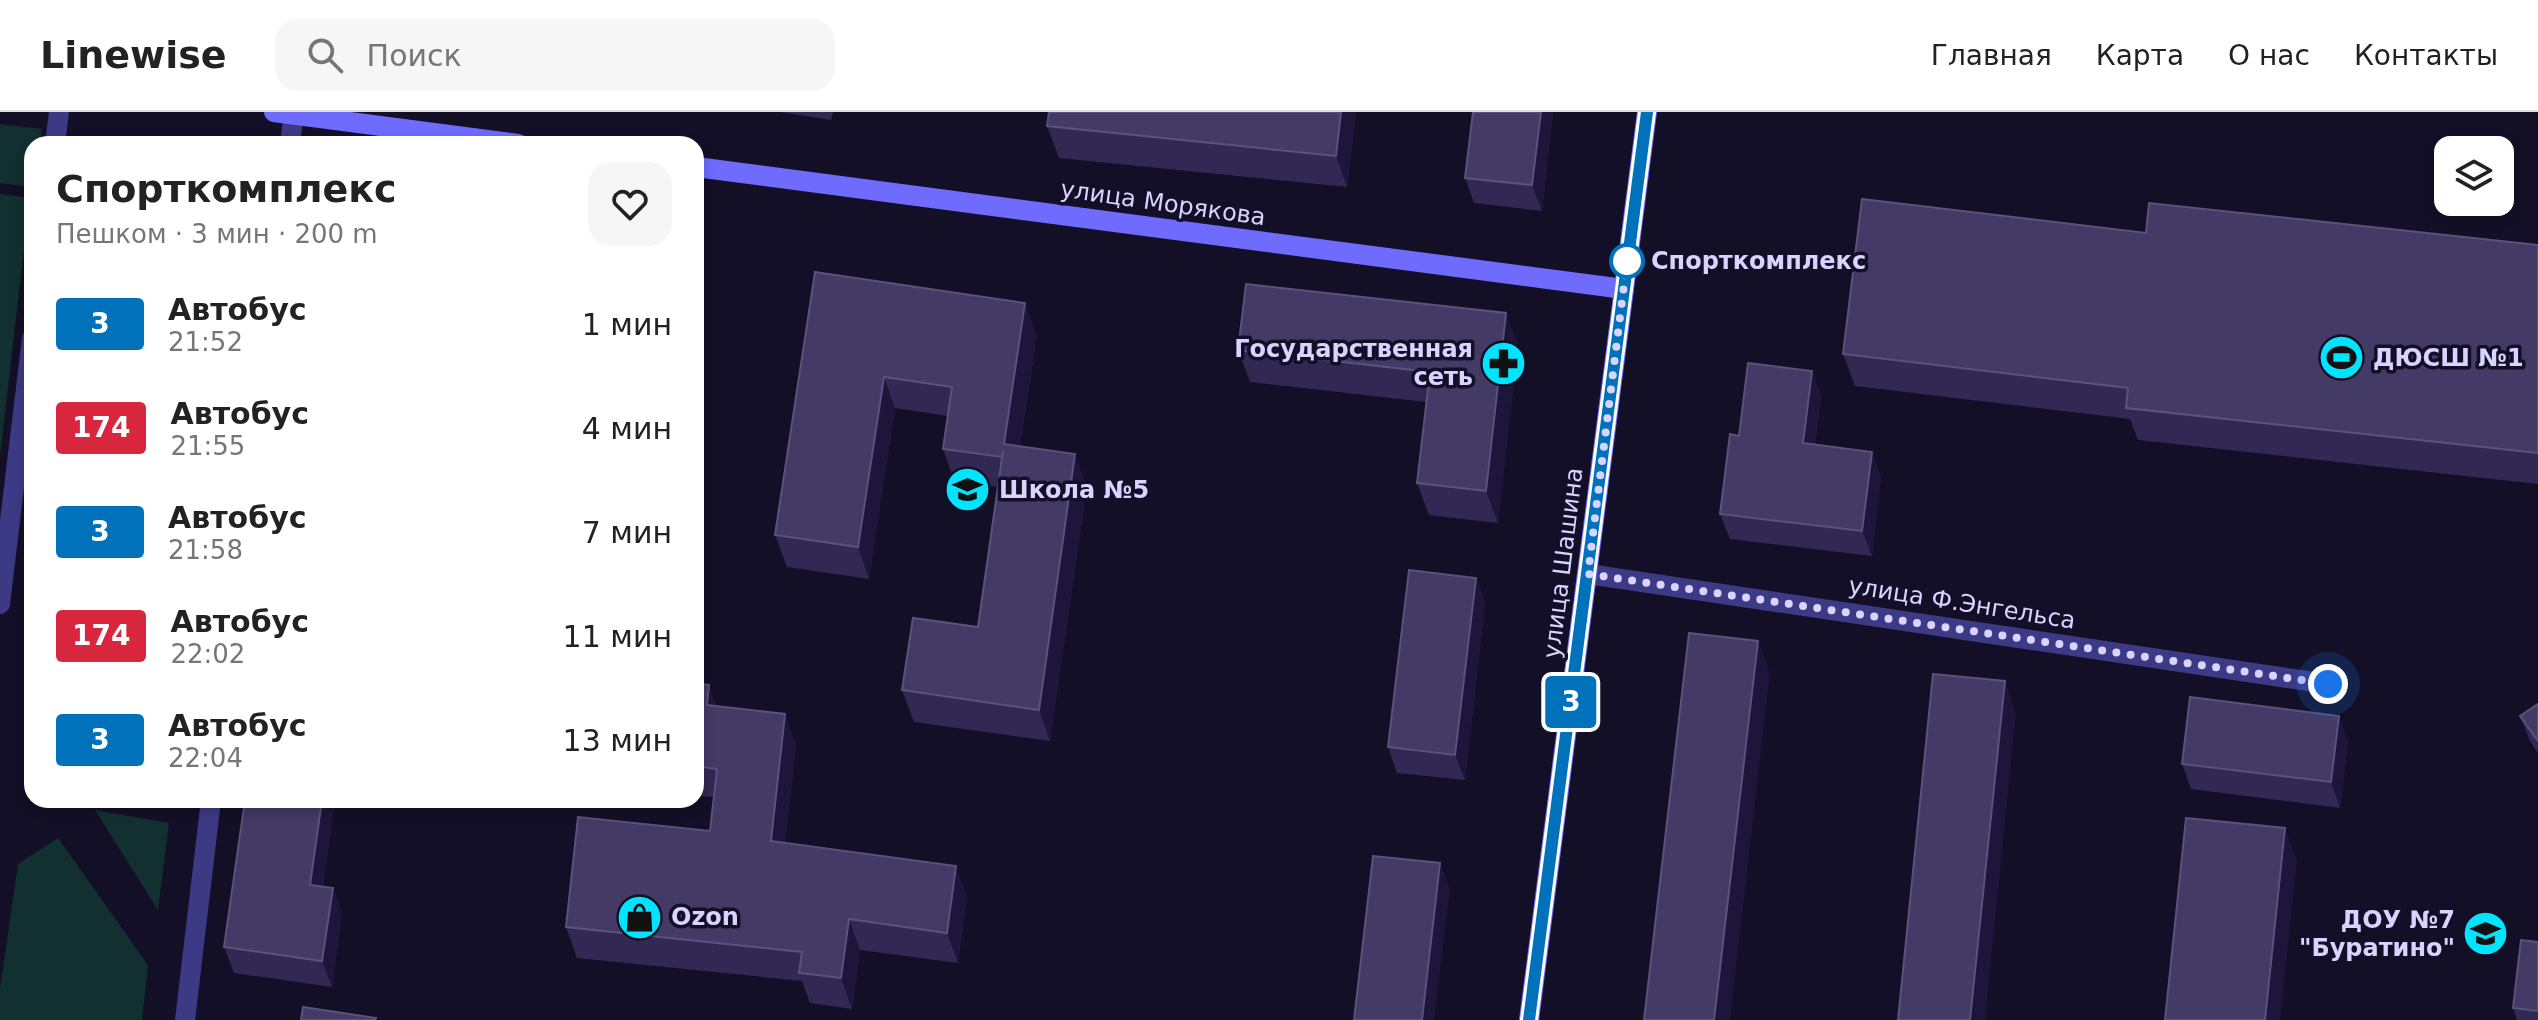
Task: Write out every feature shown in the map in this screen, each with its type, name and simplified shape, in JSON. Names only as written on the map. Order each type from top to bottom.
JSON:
[{"type":"main road","name":"улица Шашина","points":[[1529,1020],[1647,112]]},
{"type":"main road","points":[[287,113],[458,136]]},
{"type":"main road","name":"улица Морякова","points":[[704,168],[1624,289]]},
{"type":"street","points":[[56,136],[59,112]]},
{"type":"street","points":[[287,113],[289,136]]},
{"type":"street","points":[[0,604],[24,404]]},
{"type":"street","name":"улица Ф.Энгельса","points":[[1588,574],[2328,684]]},
{"type":"street","points":[[185,1020],[210,808]]},
{"type":"green space","points":[[0,124],[42,129],[41,136],[24,136],[24,186],[0,183]]},
{"type":"green space","points":[[0,194],[24,197],[24,250],[0,456]]},
{"type":"green space","points":[[95,810],[169,823],[158,910]]},
{"type":"green space","points":[[58,838],[148,965],[142,1020],[0,1020],[0,989],[18,864]]},
{"type":"building","points":[[1049,112],[1341,112],[1336,156],[1047,126]]},
{"type":"building","points":[[1473,112],[1541,112],[1532,185],[1465,178]]},
{"type":"building","points":[[1862,199],[2146,233],[2149,203],[2538,245],[2538,453],[2126,408],[2128,388],[1843,354]]},
{"type":"building","points":[[815,272],[1025,303],[1004,444],[1075,454],[1039,710],[902,690],[913,618],[978,627],[1003,451],[1002,457],[943,449],[952,387],[884,377],[858,547],[775,535]]},
{"type":"building","points":[[1246,284],[1506,313],[1486,491],[1417,483],[1430,372],[1238,350]]},
{"type":"building","points":[[1748,363],[1812,371],[1803,443],[1872,452],[1862,531],[1720,514],[1730,434],[1739,436]]},
{"type":"building","points":[[1409,570],[1476,578],[1455,755],[1388,747]]},
{"type":"building","points":[[1689,633],[1758,641],[1714,1020],[1644,1020]]},
{"type":"building","points":[[1933,674],[2005,681],[1970,1020],[1898,1020]]},
{"type":"building","points":[[704,684],[709,685],[707,705],[785,714],[771,841],[956,866],[947,933],[849,919],[841,978],[799,973],[802,952],[566,927],[578,817],[710,831],[717,769],[704,767]]},
{"type":"building","points":[[2190,697],[2339,716],[2331,782],[2182,764]]},
{"type":"building","points":[[2538,704],[2538,741],[2520,716]]},
{"type":"building","points":[[244,808],[321,808],[310,885],[333,888],[322,961],[224,947]]},
{"type":"building","points":[[2186,818],[2285,828],[2265,1020],[2165,1020]]},
{"type":"building","points":[[1373,856],[1440,863],[1422,1020],[1354,1020]]},
{"type":"building","points":[[2521,940],[2538,942],[2538,1011],[2513,1008]]},
{"type":"building","points":[[303,1007],[376,1018],[301,1020]]},
{"type":"bus line","name":"3","points":[[1529,1020],[1647,112]]},
{"type":"place","name":"Спорткомплекс","points":[[1627,261]]},
{"type":"place","name":"ДЮСШ №1","points":[[2342,358]]},
{"type":"place","name":"Государственная сеть","points":[[1504,363]]},
{"type":"place","name":"Школа №5","points":[[968,490]]},
{"type":"place","name":"Ozon","points":[[640,917]]},
{"type":"place","name":"ДОУ №7 \"Буратино\"","points":[[2486,934]]},
{"type":"route","points":[[1627,261],[1588,574],[2328,684]]}]
